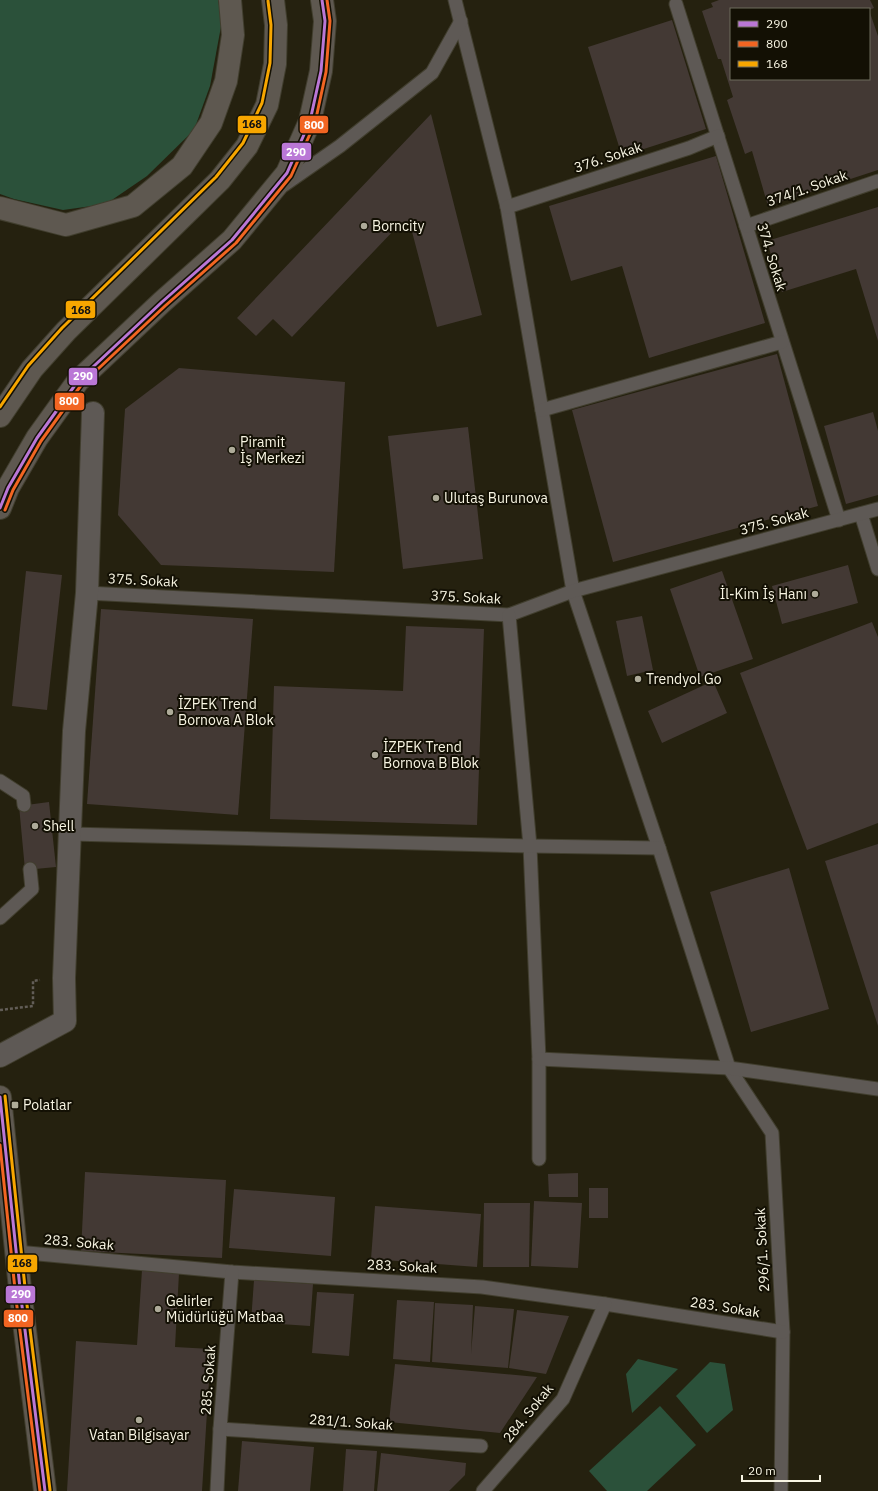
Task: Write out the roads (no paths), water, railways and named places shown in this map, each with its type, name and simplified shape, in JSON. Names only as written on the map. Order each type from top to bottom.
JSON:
[{"type":"main road","points":[[0,208],[66,225],[133,206],[182,166],[211,123],[226,81],[233,35],[230,0]]},
{"type":"main road","points":[[0,416],[37,363],[66,331],[220,180],[247,146],[266,105],[275,64],[276,25],[274,0]]},
{"type":"main road","points":[[0,508],[8,488],[37,438],[78,381],[162,302],[232,240],[287,172],[310,121],[321,71],[325,21],[322,0]]},
{"type":"main road","points":[[0,1097],[21,1298],[45,1491]]},
{"type":"street","points":[[0,1056],[65,1021],[64,978],[74,731],[87,593],[93,413]]},
{"type":"lane","name":"296/1. Sokak","points":[[455,0],[506,207],[573,591],[659,848],[729,1068],[772,1133],[783,1332],[781,1491]]},
{"type":"lane","name":"374. Sokak","points":[[676,4],[839,520]]},
{"type":"lane","points":[[267,196],[340,146],[432,73],[461,20]]},
{"type":"lane","name":"376. Sokak","points":[[506,207],[689,148],[718,136]]},
{"type":"lane","name":"374/1. Sokak","points":[[746,226],[878,181]]},
{"type":"lane","points":[[542,410],[782,342]]},
{"type":"lane","name":"375. Sokak","points":[[87,593],[509,615],[573,591],[878,509]]},
{"type":"lane","points":[[861,514],[878,569]]},
{"type":"lane","points":[[509,615],[530,846],[539,1059],[539,1159]]},
{"type":"lane","points":[[0,781],[23,796],[24,805]]},
{"type":"lane","points":[[70,834],[659,848]]},
{"type":"lane","points":[[0,918],[32,889],[30,869]]},
{"type":"lane","points":[[539,1059],[729,1068],[878,1088]]},
{"type":"lane","name":"283. Sokak","points":[[17,1252],[232,1272],[482,1287],[605,1304],[783,1332]]},
{"type":"lane","name":"285. Sokak","points":[[217,1491],[220,1429],[232,1272]]},
{"type":"lane","name":"284. Sokak","points":[[483,1491],[564,1399],[605,1304]]},
{"type":"lane","name":"281/1. Sokak","points":[[220,1429],[481,1446]]},
{"type":"place","name":"Borncity","points":[[364,226]]},
{"type":"place","name":"Piramit İş Merkezi","points":[[232,450]]},
{"type":"place","name":"Ulutaş Burunova","points":[[436,498]]},
{"type":"place","name":"İl-Kim İş Hanı","points":[[815,594]]},
{"type":"place","name":"Trendyol Go","points":[[638,679]]},
{"type":"place","name":"İZPEK Trend Bornova A Blok","points":[[170,712]]},
{"type":"place","name":"İZPEK Trend Bornova B Blok","points":[[375,755]]},
{"type":"place","name":"Shell","points":[[35,826]]},
{"type":"place","name":"Polatlar","points":[[15,1105]]},
{"type":"place","name":"Gelirler Müdürlüğü Matbaa","points":[[158,1309]]},
{"type":"place","name":"Vatan Bilgisayar","points":[[139,1420]]}]
